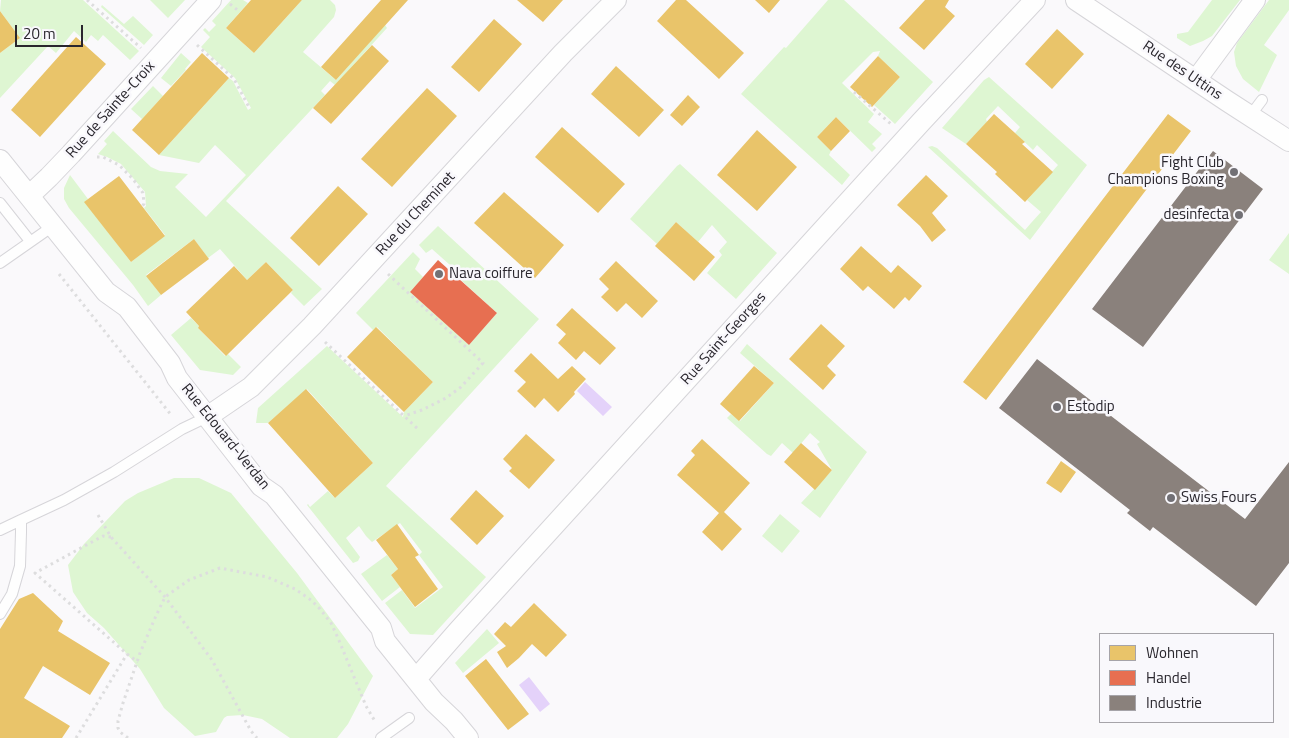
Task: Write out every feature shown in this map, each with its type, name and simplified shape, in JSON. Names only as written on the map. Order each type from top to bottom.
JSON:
[{"type":"street","name":"Rue de Sainte-Croix","points":[[28,196],[50,177],[211,0]]},
{"type":"street","name":"Rue du Cheminet","points":[[207,417],[251,387],[312,326],[563,53],[616,0]]},
{"type":"street","name":"Rue Saint-Georges","points":[[416,679],[928,115],[1035,0]]},
{"type":"street","name":"Rue des Uttins","points":[[1076,0],[1289,141]]},
{"type":"street","points":[[1196,80],[1255,0]]},
{"type":"street","name":"Rue Edouard-Verdan","points":[[0,160],[106,292],[127,307],[170,364],[177,378],[261,486],[274,495],[381,628],[385,641],[434,702],[468,738]]},
{"type":"lane","points":[[1250,116],[1262,100]]},
{"type":"lane","points":[[0,203],[30,242]]},
{"type":"lane","points":[[0,263],[53,226]]},
{"type":"lane","points":[[0,530],[64,500],[114,472],[182,429],[207,417]]},
{"type":"lane","points":[[0,614],[12,594],[20,566],[20,520]]},
{"type":"lane","points":[[384,736],[409,718]]},
{"type":"path","points":[[87,0],[143,50]]},
{"type":"path","points":[[181,32],[234,79],[250,109]]},
{"type":"path","points":[[854,92],[898,130]]},
{"type":"path","points":[[71,154],[103,157],[119,165],[133,179],[143,193],[144,204],[142,206]]},
{"type":"path","points":[[59,274],[182,429]]},
{"type":"path","points":[[388,274],[483,363],[461,387],[446,398],[422,410],[404,416]]},
{"type":"path","points":[[324,341],[419,430]]},
{"type":"path","points":[[98,515],[111,537],[165,597],[212,660],[251,731],[257,738]]},
{"type":"path","points":[[111,537],[103,536],[35,573],[138,662]]},
{"type":"path","points":[[128,738],[120,732],[118,721],[138,662],[165,597],[189,580],[220,568],[267,577],[296,589],[320,609],[331,623],[366,706],[384,736]]},
{"type":"path","points":[[76,738],[128,654]]},
{"type":"green space","points":[[1,0],[83,0],[139,51],[130,60],[103,35],[98,41],[91,35],[86,42],[74,31],[56,53],[48,46],[0,98],[0,53],[20,38],[0,11]]},
{"type":"green space","points":[[150,0],[185,0],[168,18]]},
{"type":"green space","points":[[231,0],[243,0],[248,3],[226,28],[254,53],[302,0],[330,0],[335,5],[334,17],[303,52],[336,80],[385,25],[387,28],[335,85],[330,81],[321,91],[325,95],[226,201],[322,289],[304,306],[291,293],[293,290],[266,262],[247,280],[220,249],[208,258],[194,239],[146,275],[161,295],[148,306],[133,285],[69,208],[64,199],[64,188],[70,175],[88,199],[85,202],[131,262],[165,235],[144,208],[146,206],[145,192],[121,164],[98,154],[107,144],[104,141],[113,131],[151,167],[160,171],[188,174],[175,187],[206,217],[246,175],[215,145],[199,163],[159,155],[229,78],[233,81],[248,110],[251,108],[235,78],[201,47],[210,37],[203,30],[205,28],[209,32],[216,25],[212,21]]},
{"type":"green space","points":[[828,0],[844,0],[933,82],[895,124],[874,105],[900,77],[878,56],[880,51],[873,52],[842,83],[874,114],[868,122],[882,134],[872,144],[876,148],[872,152],[836,117],[817,137],[831,151],[829,155],[850,175],[842,185],[741,94],[784,47],[786,48]]},
{"type":"green space","points":[[1212,0],[1240,0],[1212,36],[1190,46],[1177,38],[1177,34],[1188,32]]},
{"type":"green space","points":[[1269,0],[1289,0],[1289,10],[1264,45],[1277,55],[1259,92],[1243,79],[1236,66],[1234,52],[1237,43]]},
{"type":"green space","points":[[102,5],[124,24],[133,16],[153,35],[144,45],[101,7]]},
{"type":"green space","points":[[181,53],[191,62],[171,86],[161,78]]},
{"type":"green space","points":[[989,77],[1087,165],[1030,240],[928,147],[937,148],[1025,230],[1041,212],[1027,200],[1058,165],[1037,145],[1033,150],[1015,133],[1020,127],[998,106],[986,119],[987,122],[966,144],[942,128],[984,80]]},
{"type":"green space","points":[[153,86],[163,96],[142,119],[131,109]]},
{"type":"green space","points":[[680,164],[777,253],[736,299],[707,273],[722,255],[719,251],[727,242],[712,225],[698,242],[676,222],[657,244],[630,219]]},
{"type":"green space","points":[[438,226],[539,319],[386,486],[486,577],[433,635],[410,634],[385,603],[402,590],[415,608],[443,587],[419,555],[422,552],[400,523],[372,542],[359,526],[346,538],[360,557],[358,561],[353,563],[307,505],[310,507],[328,491],[335,498],[373,463],[307,389],[268,423],[256,423],[258,408],[327,346],[403,417],[404,412],[433,382],[377,327],[373,330],[356,313],[413,252],[420,259],[415,269],[423,277],[410,292],[469,345],[497,313],[450,270],[450,265],[432,249],[426,253],[419,245]]},
{"type":"green space","points":[[1289,233],[1289,274],[1269,260]]},
{"type":"green space","points":[[191,318],[225,356],[228,354],[241,367],[233,375],[200,370],[171,335]]},
{"type":"green space","points":[[747,344],[867,452],[820,518],[801,503],[832,470],[817,444],[820,442],[810,433],[793,453],[782,443],[771,456],[727,418],[731,414],[740,421],[774,383],[740,353]]},
{"type":"green space","points":[[174,478],[199,478],[231,493],[297,573],[373,676],[348,724],[337,738],[290,738],[262,719],[243,715],[227,716],[216,732],[195,736],[164,708],[140,669],[104,628],[87,613],[73,592],[68,565],[84,544],[125,501],[138,493]]},
{"type":"green space","points":[[780,514],[800,531],[782,553],[762,536]]},
{"type":"green space","points":[[387,555],[398,569],[391,575],[400,587],[382,601],[361,574]]},
{"type":"green space","points":[[487,629],[499,643],[463,673],[455,663]]},
{"type":"shaded area","points":[[585,382],[612,407],[603,416],[577,391]]},
{"type":"shaded area","points":[[529,677],[550,704],[540,712],[519,685]]},
{"type":"building: Wohnen","points":[[251,0],[302,0],[254,53],[226,28]]},
{"type":"building: Wohnen","points":[[381,0],[408,0],[336,80],[321,67]]},
{"type":"building: Wohnen","points":[[517,0],[563,0],[543,22]]},
{"type":"building: Wohnen","points":[[676,0],[686,0],[744,53],[719,79],[657,21]]},
{"type":"building: Wohnen","points":[[755,0],[780,0],[769,13]]},
{"type":"building: Wohnen","points":[[925,0],[949,0],[945,7],[955,16],[924,50],[899,28]]},
{"type":"building: Wohnen","points":[[0,11],[20,38],[0,53]]},
{"type":"building: Wohnen","points":[[494,19],[522,44],[479,92],[451,67]]},
{"type":"building: Wohnen","points":[[1057,29],[1084,54],[1052,89],[1025,64]]},
{"type":"building: Wohnen","points":[[76,37],[106,64],[40,137],[11,110]]},
{"type":"building: Wohnen","points":[[372,45],[389,61],[331,124],[313,108]]},
{"type":"building: Wohnen","points":[[202,53],[229,78],[159,155],[132,130]]},
{"type":"building: Wohnen","points":[[878,56],[900,77],[872,107],[850,87]]},
{"type":"building: Wohnen","points":[[616,66],[664,110],[639,137],[591,94]]},
{"type":"building: Wohnen","points":[[427,88],[457,116],[392,187],[361,159]]},
{"type":"building: Wohnen","points":[[688,95],[700,107],[682,126],[670,115]]},
{"type":"building: Wohnen","points":[[994,114],[1025,142],[1022,144],[1053,172],[1025,202],[995,174],[997,172],[966,144]]},
{"type":"building: Wohnen","points":[[1168,114],[1191,131],[986,400],[963,382]]},
{"type":"building: Wohnen","points":[[836,117],[850,131],[831,151],[817,137]]},
{"type":"building: Wohnen","points":[[562,127],[625,184],[598,213],[535,157]]},
{"type":"building: Wohnen","points":[[757,130],[797,167],[757,211],[717,175]]},
{"type":"building: Wohnen","points":[[926,175],[948,196],[932,213],[946,230],[932,242],[920,226],[897,205]]},
{"type":"building: Wohnen","points":[[119,176],[165,236],[131,262],[84,202]]},
{"type":"building: Wohnen","points":[[338,186],[368,214],[319,266],[290,238]]},
{"type":"building: Wohnen","points":[[504,192],[564,245],[535,278],[474,223]]},
{"type":"building: Wohnen","points":[[676,222],[715,257],[694,281],[655,246]]},
{"type":"building: Wohnen","points":[[194,239],[209,259],[161,295],[146,276]]},
{"type":"building: Wohnen","points":[[861,246],[891,273],[898,265],[922,286],[909,301],[905,297],[894,309],[868,286],[863,291],[840,269]]},
{"type":"building: Wohnen","points":[[616,261],[658,301],[642,318],[626,303],[617,312],[601,297],[609,289],[599,279]]},
{"type":"building: Wohnen","points":[[266,262],[293,290],[226,356],[198,328],[199,326],[186,312],[234,266],[247,280]]},
{"type":"building: Wohnen","points":[[572,308],[616,348],[600,365],[584,351],[576,360],[558,343],[566,334],[556,325]]},
{"type":"building: Wohnen","points":[[821,324],[845,346],[827,366],[836,375],[823,390],[789,359]]},
{"type":"building: Wohnen","points":[[376,327],[433,382],[404,412],[347,357]]},
{"type":"building: Wohnen","points":[[531,353],[558,379],[572,366],[586,379],[558,412],[544,398],[535,408],[517,391],[526,382],[514,371]]},
{"type":"building: Wohnen","points":[[754,366],[774,383],[739,421],[720,404]]},
{"type":"building: Wohnen","points":[[306,389],[373,463],[335,498],[268,423]]},
{"type":"building: Wohnen","points":[[526,434],[555,460],[529,489],[509,471],[512,468],[503,459]]},
{"type":"building: Wohnen","points":[[702,439],[750,483],[724,512],[742,529],[722,551],[702,532],[719,513],[677,475],[695,455],[691,451]]},
{"type":"building: Wohnen","points":[[801,443],[832,470],[815,490],[784,462]]},
{"type":"building: Wohnen","points":[[1061,461],[1076,472],[1061,493],[1046,483]]},
{"type":"building: Wohnen","points":[[476,490],[504,516],[477,545],[450,519]]},
{"type":"building: Wohnen","points":[[397,524],[419,555],[415,557],[438,589],[415,607],[391,575],[398,569],[376,540]]},
{"type":"building: Wohnen","points":[[33,593],[63,621],[58,631],[110,663],[90,695],[43,666],[24,698],[70,726],[62,738],[0,738],[0,629],[19,599]]},
{"type":"building: Wohnen","points":[[534,603],[567,635],[546,657],[532,644],[507,668],[497,652],[506,646],[494,634],[505,622],[511,627]]},
{"type":"building: Wohnen","points":[[486,659],[529,714],[508,730],[465,676]]},
{"type":"building: Handel","points":[[438,260],[497,313],[469,345],[410,292]]},
{"type":"building: Industrie","points":[[1213,151],[1263,189],[1143,347],[1092,309]]},
{"type":"building: Industrie","points":[[1037,359],[1245,519],[1289,462],[1289,563],[1256,606],[1153,527],[1150,531],[1127,513],[1130,510],[999,408]]},
{"type":"place","name":"Fight Club Champions Boxing","points":[[1234,172]]},
{"type":"place","name":"desinfecta","points":[[1239,215]]},
{"type":"place","name":"Nava coiffure","points":[[439,274]]},
{"type":"place","name":"Estodip","points":[[1057,407]]},
{"type":"place","name":"Swiss Fours","points":[[1171,498]]}]
